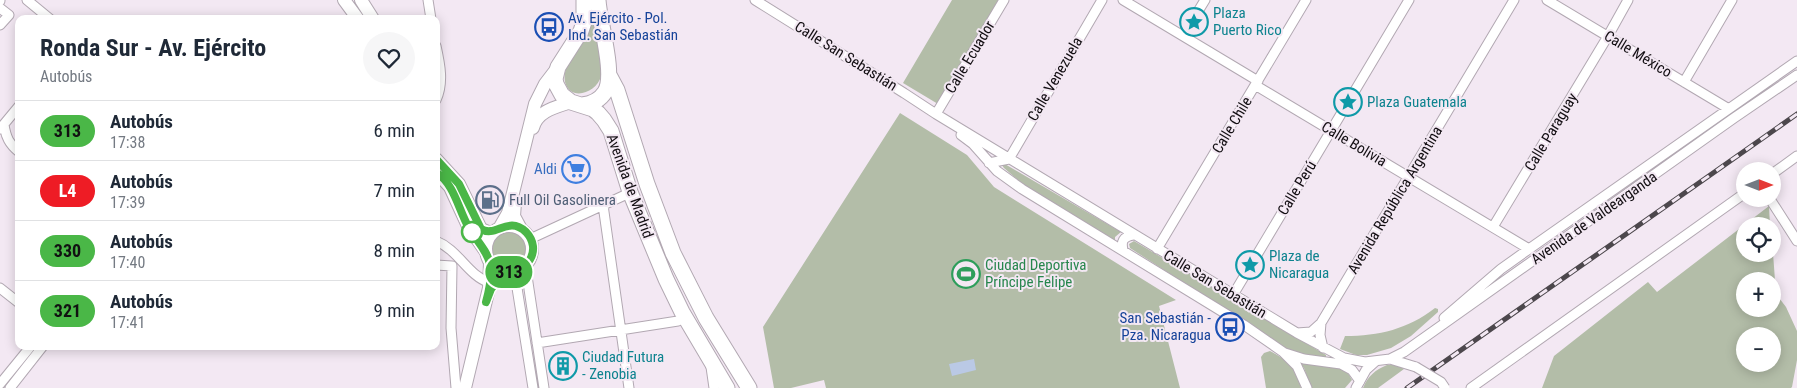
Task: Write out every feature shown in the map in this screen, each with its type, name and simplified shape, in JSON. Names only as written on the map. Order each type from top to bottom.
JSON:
[{"type":"highway","points":[[558,67],[581,31],[584,22],[584,0]]},
{"type":"highway","name":"Avenida de Madrid","points":[[598,0],[609,75],[617,90],[646,184],[673,253],[706,318],[749,388]]},
{"type":"highway","name":"Avenida de Madrid","points":[[558,67],[556,84],[562,94],[576,103],[593,109],[611,131],[630,192],[666,279],[682,312],[727,388]]},
{"type":"highway","points":[[576,103],[593,103],[605,92],[609,75]]},
{"type":"main road","points":[[344,0],[355,15]]},
{"type":"main road","points":[[361,0],[370,15]]},
{"type":"main road","points":[[465,388],[490,282],[488,239],[508,213],[536,104],[545,84],[558,67]]},
{"type":"main road","points":[[440,176],[450,187],[468,226],[497,269],[508,272],[520,270],[527,264],[532,254],[530,238],[516,222],[513,209],[534,121],[546,111],[576,103]]},
{"type":"main road","points":[[440,163],[459,184],[481,229],[488,232],[510,225],[521,228]]},
{"type":"main road","points":[[486,302],[491,289],[508,272]]},
{"type":"street","points":[[27,0],[45,15]]},
{"type":"street","points":[[428,0],[431,15]]},
{"type":"street","name":"Calle San Sebastián","points":[[755,0],[936,114],[1297,334],[1344,358],[1376,362],[1390,359]]},
{"type":"street","name":"Calle Ecuador","points":[[936,114],[1004,0]]},
{"type":"street","name":"Calle Venezuela","points":[[1009,158],[1102,0]]},
{"type":"street","name":"Calle Bolivia","points":[[1123,0],[1331,130],[1529,249]]},
{"type":"street","points":[[1183,36],[1205,0]]},
{"type":"street","name":"Calle Chile","points":[[1157,250],[1306,0]]},
{"type":"street","points":[[1331,130],[1409,0]]},
{"type":"street","name":"Avenida República Argentina","points":[[1321,323],[1514,0]]},
{"type":"street","name":"Calle México","points":[[1547,0],[1729,109]]},
{"type":"street","name":"Calle Paraguay","points":[[1493,227],[1628,0]]},
{"type":"street","points":[[1684,82],[1732,0]]},
{"type":"street","points":[[0,8],[9,15],[0,26]]},
{"type":"street","points":[[1435,330],[1445,316],[1501,269],[1797,61]]},
{"type":"street","points":[[440,72],[440,92]]},
{"type":"street","name":"Avenida de Valdearganda","points":[[1390,359],[1404,352],[1797,75]]},
{"type":"street","points":[[15,111],[2,127],[7,140],[15,149]]},
{"type":"street","name":"Calle San Sebastián","points":[[936,114],[972,144],[997,171],[1022,189],[1237,320],[1282,352]]},
{"type":"street","name":"Calle Perú","points":[[1233,295],[1331,130]]},
{"type":"street","points":[[1781,168],[1797,156]]},
{"type":"street","points":[[989,162],[1009,158]]},
{"type":"street","points":[[530,238],[625,195]]},
{"type":"street","points":[[1471,388],[1736,199]]},
{"type":"street","points":[[603,205],[629,388]]},
{"type":"street","points":[[1776,208],[1797,240]]},
{"type":"street","points":[[1123,250],[1123,239],[1133,235]]},
{"type":"street","points":[[440,242],[452,250],[479,279],[490,282]]},
{"type":"street","points":[[527,264],[527,276],[544,388]]},
{"type":"street","points":[[440,265],[452,266],[451,328],[456,388]]},
{"type":"street","points":[[508,272],[517,288],[533,388]]},
{"type":"street","points":[[0,288],[15,300]]},
{"type":"street","points":[[537,343],[678,321]]},
{"type":"street","points":[[1297,334],[1311,332],[1321,323]]},
{"type":"street","points":[[1321,323],[1320,335],[1323,348]]},
{"type":"street","points":[[0,384],[28,350]]},
{"type":"street","points":[[10,388],[40,350]]},
{"type":"street","points":[[1282,352],[1304,359],[1341,364],[1352,370],[1358,384]]},
{"type":"street","points":[[1282,352],[1297,366],[1307,388]]},
{"type":"street","points":[[1390,359],[1427,372],[1441,382],[1445,388]]},
{"type":"street","points":[[711,362],[714,388]]},
{"type":"street","points":[[1358,384],[1366,370],[1376,362]]},
{"type":"green space","points":[[589,0],[593,0],[601,49],[602,68],[599,82],[589,91],[578,93],[572,92],[568,88],[565,82],[565,75],[566,68],[589,31]]},
{"type":"green space","points":[[952,0],[1000,0],[938,104],[903,83]]},
{"type":"green space","name":"Ciudad Deportiva Príncipe Felipe","points":[[900,113],[967,155],[994,187],[1176,300],[1159,306],[1180,388],[826,388],[824,380],[791,388],[774,388],[763,327]]},
{"type":"green space","points":[[998,160],[1121,232],[1115,237],[1115,241],[1024,185],[1004,168]]},
{"type":"green space","points":[[1766,208],[1769,208],[1770,217],[1755,217]]},
{"type":"green space","points":[[1736,231],[1736,262],[1774,262],[1774,272],[1736,272],[1736,317],[1781,317],[1781,300],[1797,331],[1797,360],[1792,387],[1542,388],[1554,356],[1648,282],[1657,292]]},
{"type":"green space","points":[[509,232],[516,233],[521,237],[525,242],[525,256],[521,261],[516,265],[509,266],[502,265],[497,261],[493,256],[492,249],[493,242],[497,237],[502,233]]},
{"type":"green space","points":[[1134,241],[1326,355],[1326,359],[1305,357],[1286,349],[1130,248],[1129,244]]},
{"type":"green space","points":[[1435,308],[1438,309],[1438,312],[1411,336],[1391,348],[1367,355],[1356,355],[1340,349],[1345,336],[1370,335],[1393,330],[1414,321]]},
{"type":"green space","points":[[1270,351],[1291,365],[1297,375],[1301,388],[1266,388],[1261,357],[1264,353]]},
{"type":"green space","points":[[1300,363],[1343,369],[1352,380],[1345,388],[1311,388],[1304,368]]},
{"type":"green space","points":[[1387,365],[1397,365],[1404,369],[1378,388],[1363,388],[1372,374]]},
{"type":"water","points":[[974,359],[976,370],[952,376],[949,364]]},
{"type":"railway","points":[[1407,388],[1797,114]]},
{"type":"bus line","name":"313","points":[[440,163],[459,184],[481,229],[493,232],[505,226],[516,226],[525,231],[532,244],[532,254],[527,264],[515,272],[504,272],[495,282],[486,302],[489,288],[490,263],[484,248],[468,226],[450,187],[440,174]]},
{"type":"place","name":"Plaza Puerto Rico","points":[[1194,22]]},
{"type":"place","name":"Av. Ejército - Pol. Ind. San Sebastián","points":[[549,27]]},
{"type":"place","name":"Plaza Guatemala","points":[[1348,102]]},
{"type":"place","name":"Aldi","points":[[576,169]]},
{"type":"place","name":"Full Oil Gasolinera","points":[[490,200]]},
{"type":"place","name":"Plaza de Nicaragua","points":[[1250,265]]},
{"type":"place","name":"Ciudad Deportiva Príncipe Felipe","points":[[966,274]]},
{"type":"place","name":"San Sebastián - Pza. Nicaragua","points":[[1230,327]]},
{"type":"place","name":"Ciudad Futura - Zenobia","points":[[563,366]]}]
